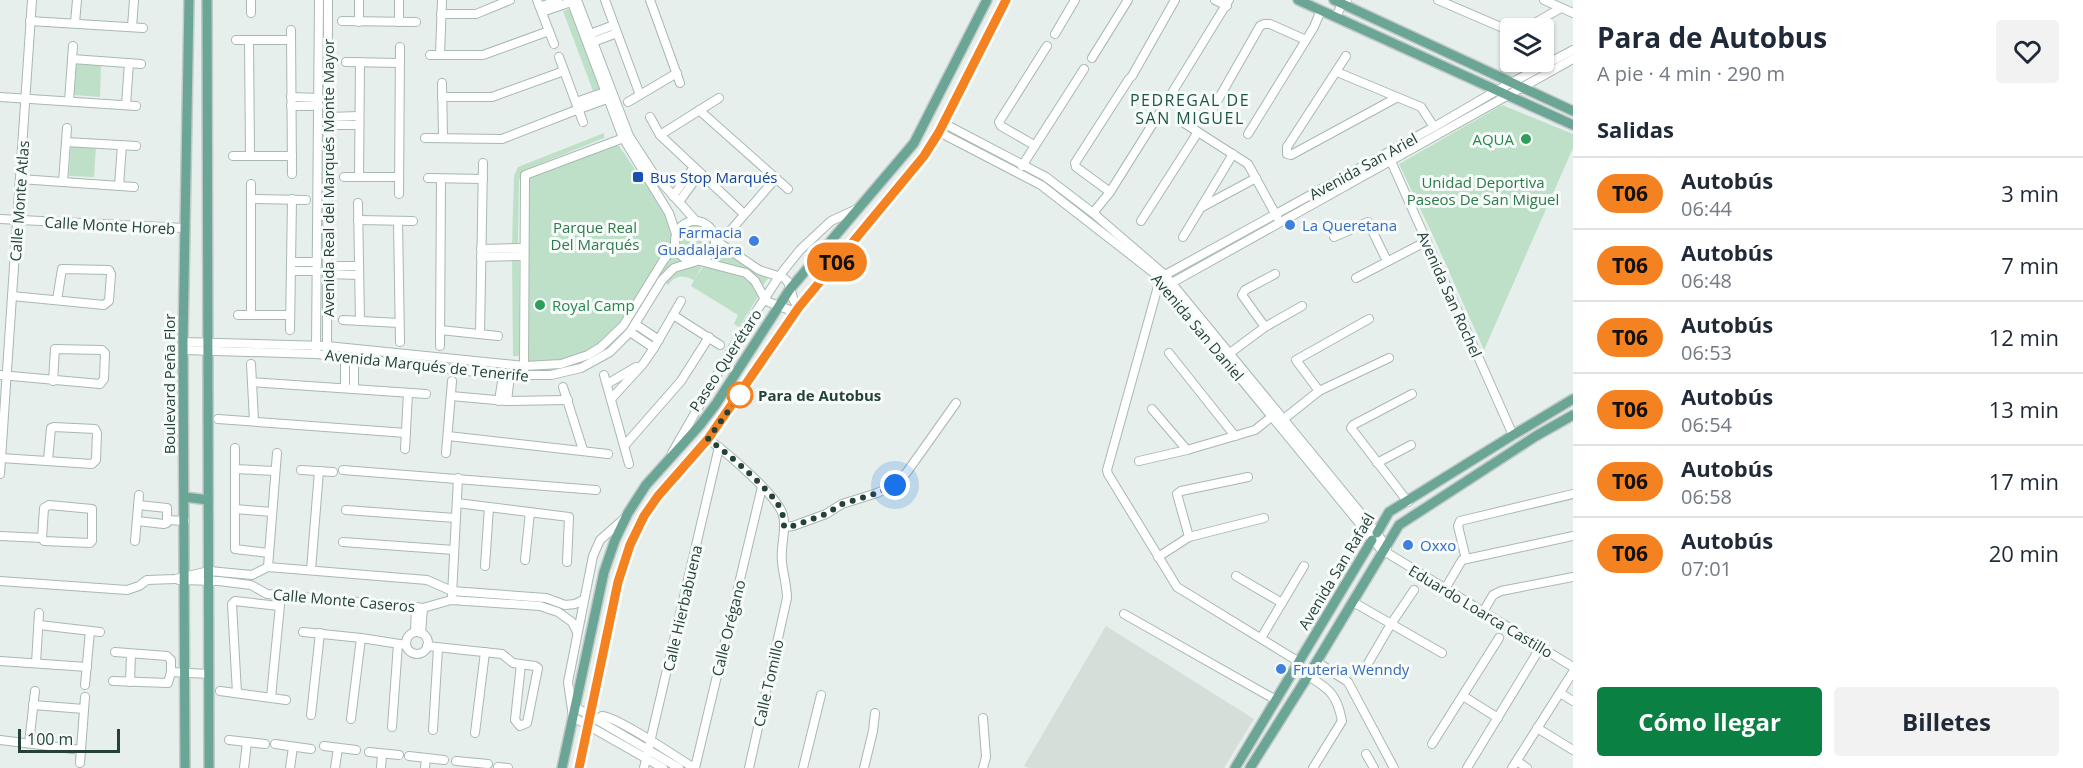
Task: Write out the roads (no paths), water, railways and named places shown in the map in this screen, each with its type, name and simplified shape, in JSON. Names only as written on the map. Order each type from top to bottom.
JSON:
[{"type":"main road","name":"Boulevard Peña Flor","points":[[185,768],[184,228],[189,0]]},
{"type":"main road","points":[[207,0],[209,768]]},
{"type":"main road","name":"Paseo Querétaro","points":[[562,768],[604,572],[626,518],[646,485],[716,404],[790,289],[914,144],[987,0]]},
{"type":"main road","name":"Paseo Querétaro","points":[[579,768],[589,726],[594,717],[618,582],[630,545],[644,516],[658,496],[708,439],[797,309],[924,156],[941,128],[1006,0]]},
{"type":"main road","points":[[1298,0],[1573,125]]},
{"type":"main road","points":[[1341,1],[1573,111]]},
{"type":"main road","name":"Avenida San Rafaél","points":[[1235,768],[1389,512],[1573,399]]},
{"type":"main road","name":"Avenida San Rafaél","points":[[1250,768],[1386,550],[1399,525],[1573,415]]},
{"type":"main road","points":[[185,497],[208,500]]},
{"type":"street","name":"Calle Monte Atlas","points":[[0,474],[3,375],[12,296],[32,0]]},
{"type":"street","points":[[75,23],[77,0]]},
{"type":"street","points":[[132,27],[134,0]]},
{"type":"street","points":[[251,0],[251,13]]},
{"type":"street","name":"Avenida Real del Marqués Monte Mayor","points":[[316,350],[319,0]]},
{"type":"street","name":"Avenida Real del Marqués Monte Mayor","points":[[327,351],[328,0]]},
{"type":"street","points":[[359,0],[359,22]]},
{"type":"street","points":[[399,0],[399,22]]},
{"type":"street","points":[[441,0],[441,55]]},
{"type":"street","points":[[441,14],[476,14],[510,0]]},
{"type":"street","points":[[539,7],[558,0]]},
{"type":"street","points":[[605,0],[640,95]]},
{"type":"street","points":[[650,0],[680,83]]},
{"type":"street","points":[[1055,34],[1075,0]]},
{"type":"street","points":[[1092,58],[1128,0]]},
{"type":"street","points":[[1110,192],[1076,167],[1075,163],[1130,77],[1175,0]]},
{"type":"street","points":[[1093,213],[1110,192],[1228,3],[1215,0]]},
{"type":"street","points":[[1438,0],[1500,27]]},
{"type":"street","points":[[1544,0],[1573,13]]},
{"type":"street","points":[[539,7],[573,1]]},
{"type":"street","points":[[573,1],[592,38],[626,137],[676,199],[696,220],[705,224],[712,231],[715,240],[711,253],[697,261]]},
{"type":"street","points":[[573,1],[606,96],[626,137],[669,213],[676,234],[675,245],[678,254],[685,259],[746,273],[755,281],[763,298],[769,303],[797,309]]},
{"type":"street","points":[[1336,17],[1341,1]]},
{"type":"street","points":[[539,7],[554,44]]},
{"type":"street","points":[[1544,18],[1562,8]]},
{"type":"street","points":[[1248,134],[1316,24],[1321,10]]},
{"type":"street","points":[[30,21],[143,27]]},
{"type":"street","points":[[342,21],[416,22]]},
{"type":"street","points":[[1211,112],[1260,26],[1270,24],[1306,40]]},
{"type":"street","points":[[592,38],[615,29]]},
{"type":"street","points":[[291,30],[292,174]]},
{"type":"street","points":[[430,55],[483,55],[549,31]]},
{"type":"street","points":[[236,40],[291,40]]},
{"type":"street","points":[[249,40],[250,156]]},
{"type":"street","points":[[69,101],[73,46]]},
{"type":"street","points":[[1034,145],[1001,126],[999,122],[1047,46]]},
{"type":"street","points":[[399,194],[400,48]]},
{"type":"street","name":"Avenida San Ariel","points":[[1554,58],[1573,50]]},
{"type":"street","points":[[1346,56],[1287,147],[1287,154],[1291,155],[1395,98]]},
{"type":"street","points":[[559,57],[583,122]]},
{"type":"street","points":[[72,59],[141,64]]},
{"type":"street","name":"Avenida San Ariel","points":[[1164,282],[1276,214],[1496,91],[1517,85],[1573,59]]},
{"type":"street","points":[[346,62],[400,63]]},
{"type":"street","points":[[359,177],[360,62]]},
{"type":"street","points":[[126,105],[129,63]]},
{"type":"street","points":[[1022,166],[1084,69]]},
{"type":"street","points":[[442,97],[492,97],[564,71]]},
{"type":"street","points":[[1337,72],[1421,107],[1434,127]]},
{"type":"street","name":"Avenida San Ariel","points":[[1164,282],[1280,222],[1508,96],[1529,72]]},
{"type":"street","points":[[628,102],[677,73]]},
{"type":"street","points":[[442,83],[443,138]]},
{"type":"street","points":[[0,96],[136,106]]},
{"type":"street","points":[[425,138],[502,139],[577,105],[606,96]]},
{"type":"street","points":[[291,97],[319,102]]},
{"type":"street","points":[[660,135],[719,98]]},
{"type":"street","points":[[291,106],[319,102]]},
{"type":"street","points":[[699,110],[788,189]]},
{"type":"street","points":[[650,117],[660,135],[744,214]]},
{"type":"street","points":[[328,121],[359,121]]},
{"type":"street","points":[[1184,123],[1248,164],[1280,222]]},
{"type":"street","points":[[63,182],[67,128]]},
{"type":"street","name":"Avenida San Daniel","points":[[941,128],[1046,177],[1063,195],[1164,282]]},
{"type":"street","name":"Avenida San Daniel","points":[[941,128],[1093,213],[1164,282],[1386,550]]},
{"type":"street","points":[[1141,221],[1198,132]]},
{"type":"street","points":[[524,375],[525,175],[626,137]]},
{"type":"street","points":[[66,142],[136,146]]},
{"type":"street","points":[[119,186],[122,145]]},
{"type":"street","name":"Avenida San Rochel","points":[[1387,153],[1513,435]]},
{"type":"street","points":[[1183,237],[1233,154]]},
{"type":"street","points":[[233,156],[292,156]]},
{"type":"street","points":[[480,334],[483,163]]},
{"type":"street","points":[[676,199],[697,170]]},
{"type":"street","points":[[344,177],[399,177]]},
{"type":"street","points":[[428,178],[483,179]]},
{"type":"street","points":[[730,230],[776,178]]},
{"type":"street","points":[[1201,208],[1256,178]]},
{"type":"street","points":[[20,179],[134,187]]},
{"type":"street","points":[[440,346],[441,179]]},
{"type":"street","points":[[250,184],[250,315]]},
{"type":"street","points":[[318,188],[327,189]]},
{"type":"street","points":[[250,199],[306,200]]},
{"type":"street","points":[[290,330],[292,199]]},
{"type":"street","points":[[358,203],[360,321]]},
{"type":"street","points":[[667,461],[763,298],[780,275],[800,250],[831,221],[861,207]]},
{"type":"street","name":"Calle Monte Horeb","points":[[0,219],[184,228]]},
{"type":"street","points":[[358,220],[413,221]]},
{"type":"street","points":[[676,234],[685,223],[696,220]]},
{"type":"street","points":[[398,221],[399,342]]},
{"type":"street","points":[[1334,237],[1368,222],[1387,261]]},
{"type":"street","points":[[715,240],[759,270],[780,275],[788,282],[797,309]]},
{"type":"street","points":[[1356,278],[1427,241]]},
{"type":"street","name":"Avenida Marqués de Tenerife","points":[[184,346],[316,350],[525,366],[561,364],[588,355],[602,347],[623,326],[675,245]]},
{"type":"street","points":[[481,253],[524,252]]},
{"type":"street","name":"Avenida Marqués de Tenerife","points":[[327,351],[345,357],[506,375],[551,375],[581,368],[610,352],[630,332],[662,280],[674,268],[697,261]]},
{"type":"street","points":[[291,266],[317,262]]},
{"type":"street","points":[[291,266],[317,271]]},
{"type":"street","points":[[12,296],[57,300],[107,304],[111,274],[109,270],[62,269],[57,300]]},
{"type":"street","points":[[327,270],[359,270]]},
{"type":"street","points":[[1264,327],[1242,295],[1245,290],[1275,274]]},
{"type":"street","points":[[1164,282],[1107,470],[1177,587],[1299,662]]},
{"type":"street","points":[[611,399],[643,364],[681,301]]},
{"type":"street","points":[[1227,356],[1264,327],[1302,306]]},
{"type":"street","points":[[238,315],[290,315]]},
{"type":"street","points":[[673,315],[720,345]]},
{"type":"street","points":[[1319,391],[1296,360],[1369,319]]},
{"type":"street","points":[[343,320],[399,323]]},
{"type":"street","points":[[635,324],[656,344]]},
{"type":"street","points":[[440,330],[498,336]]},
{"type":"street","points":[[630,332],[656,344]]},
{"type":"street","points":[[624,445],[681,381],[709,338]]},
{"type":"street","points":[[3,375],[53,381],[100,384],[104,379],[105,353],[102,350],[55,349],[53,381]]},
{"type":"street","points":[[1169,353],[1235,436]]},
{"type":"street","points":[[345,357],[349,389]]},
{"type":"street","points":[[349,389],[354,358]]},
{"type":"street","points":[[1281,421],[1319,391],[1389,358]]},
{"type":"street","points":[[251,364],[254,421]]},
{"type":"street","points":[[607,384],[643,364]]},
{"type":"street","points":[[503,401],[506,375]]},
{"type":"street","points":[[604,375],[629,464]]},
{"type":"street","points":[[446,453],[452,381]]},
{"type":"street","points":[[252,382],[426,394]]},
{"type":"street","points":[[563,387],[583,450]]},
{"type":"street","points":[[405,449],[408,393]]},
{"type":"street","points":[[1408,502],[1351,429],[1353,425],[1412,394]]},
{"type":"street","points":[[451,396],[503,401],[568,400]]},
{"type":"street","points":[[708,439],[762,487],[779,506],[784,516],[784,527],[793,526],[826,514],[842,504],[895,485],[907,472],[956,403]]},
{"type":"street","points":[[1152,409],[1187,450]]},
{"type":"street","points":[[1139,461],[1255,430],[1275,414]]},
{"type":"street","points":[[218,419],[406,433]]},
{"type":"street","points":[[1,458],[94,463],[97,433],[95,429],[51,428],[48,460]]},
{"type":"street","points":[[448,436],[608,454]]},
{"type":"street","points":[[1377,463],[1412,446]]},
{"type":"street","name":"Calle Hierbabuena","points":[[644,768],[719,447]]},
{"type":"street","points":[[235,448],[235,549],[269,553]]},
{"type":"street","points":[[268,567],[277,453]]},
{"type":"street","points":[[1478,457],[1485,470]]},
{"type":"street","points":[[235,468],[275,471]]},
{"type":"street","points":[[301,470],[333,472]]},
{"type":"street","points":[[343,470],[596,490]]},
{"type":"street","points":[[311,570],[319,471]]},
{"type":"street","points":[[1189,537],[1177,494],[1181,491],[1248,477]]},
{"type":"street","points":[[452,596],[458,478]]},
{"type":"street","name":"Calle Orégano","points":[[694,768],[762,487]]},
{"type":"street","points":[[1466,559],[1458,526],[1460,521],[1573,494]]},
{"type":"street","points":[[135,541],[139,495]]},
{"type":"street","points":[[457,503],[569,517],[567,562]]},
{"type":"street","points":[[138,505],[167,508],[166,522]]},
{"type":"street","points":[[0,536],[42,538],[47,542],[90,543],[92,541],[92,509],[46,506],[42,538]]},
{"type":"street","points":[[485,566],[489,507]]},
{"type":"street","points":[[235,509],[272,512]]},
{"type":"street","points":[[346,510],[455,518]]},
{"type":"street","points":[[525,560],[530,512]]},
{"type":"street","points":[[626,518],[600,540],[593,556],[568,682],[574,712],[589,726],[694,768]]},
{"type":"street","points":[[1158,557],[1189,537],[1264,518]]},
{"type":"street","points":[[136,521],[185,521]]},
{"type":"street","name":"Calle Tomillo","points":[[749,768],[787,598],[782,562],[784,527]]},
{"type":"street","points":[[1445,589],[1461,560],[1573,536]]},
{"type":"street","points":[[343,542],[454,550]]},
{"type":"street","name":"Eduardo Loarca Castillo","points":[[1386,550],[1573,667]]},
{"type":"street","points":[[1261,638],[1304,566]]},
{"type":"street","name":"Calle Monte Caseros","points":[[0,581],[128,590],[147,580],[252,575],[268,567],[427,580],[452,596],[540,606],[558,612],[572,621],[577,632]]},
{"type":"street","points":[[251,585],[252,575]]},
{"type":"street","name":"Calle Monte Caseros","points":[[209,576],[251,585],[267,594],[419,607],[452,596],[546,598],[565,605],[583,600]]},
{"type":"street","points":[[1236,576],[1282,603]]},
{"type":"street","points":[[1483,612],[1493,595],[1501,591],[1573,577]]},
{"type":"street","points":[[1363,672],[1414,590]]},
{"type":"street","points":[[271,697],[280,595]]},
{"type":"street","points":[[237,693],[232,604],[235,601],[279,606]]},
{"type":"street","points":[[1353,602],[1442,653]]},
{"type":"street","points":[[418,633],[419,607]]},
{"type":"street","points":[[36,663],[39,614]]},
{"type":"street","points":[[1124,614],[1276,700]]},
{"type":"street","points":[[39,626],[100,632]]},
{"type":"street","points":[[85,685],[90,631]]},
{"type":"street","points":[[303,632],[402,645],[413,654],[419,654],[427,646],[427,641],[418,633]]},
{"type":"street","points":[[311,715],[320,633]]},
{"type":"street","points":[[392,728],[402,645],[410,635],[418,633]]},
{"type":"street","points":[[351,719],[361,638]]},
{"type":"street","points":[[1432,744],[1499,638]]},
{"type":"street","points":[[427,646],[502,654],[509,661],[538,668],[527,723],[520,726],[515,720],[521,664]]},
{"type":"street","points":[[433,730],[438,648]]},
{"type":"street","points":[[1467,768],[1540,648]]},
{"type":"street","points":[[113,681],[168,683],[171,672],[171,660],[167,657],[115,652]]},
{"type":"street","points":[[475,733],[485,652]]},
{"type":"street","points":[[130,682],[132,654]]},
{"type":"street","points":[[0,661],[87,667]]},
{"type":"street","points":[[1317,662],[1348,682],[1394,768]]},
{"type":"street","points":[[171,672],[209,674]]},
{"type":"street","points":[[1527,768],[1514,764],[1573,672]]},
{"type":"street","points":[[1308,676],[1330,691],[1339,707],[1342,721],[1313,768]]},
{"type":"street","points":[[29,743],[35,691]]},
{"type":"street","points":[[220,692],[286,700]]},
{"type":"street","points":[[1560,693],[1573,701]]},
{"type":"street","points":[[803,768],[821,695]]},
{"type":"street","points":[[1463,696],[1498,718]]},
{"type":"street","points":[[80,763],[85,697]]},
{"type":"street","points":[[33,705],[84,709]]},
{"type":"street","points":[[574,712],[594,717],[680,768]]},
{"type":"street","points":[[864,768],[875,713]]},
{"type":"street","points":[[983,718],[986,757],[983,768]]},
{"type":"street","points":[[1537,728],[1573,750]]},
{"type":"street","points":[[0,740],[81,750]]},
{"type":"street","points":[[229,740],[265,744]]},
{"type":"street","points":[[244,768],[247,742]]},
{"type":"street","points":[[275,744],[311,749]]},
{"type":"street","points":[[324,746],[356,750]]},
{"type":"street","points":[[290,768],[293,747]]},
{"type":"street","points":[[335,768],[338,748]]},
{"type":"street","points":[[648,750],[663,768]]},
{"type":"street","points":[[369,752],[399,755]]},
{"type":"street","points":[[381,768],[382,754]]},
{"type":"street","points":[[1366,754],[1374,768]]},
{"type":"street","points":[[409,756],[444,760]]},
{"type":"street","points":[[425,768],[426,758]]},
{"type":"street","points":[[456,761],[471,765],[488,764]]},
{"type":"street","points":[[498,767],[508,768]]},
{"type":"place","name":"AQUA","points":[[1526,139]]},
{"type":"place","name":"Bus Stop Marqués","points":[[638,177]]},
{"type":"place","name":"La Queretana","points":[[1290,225]]},
{"type":"place","name":"Farmacia Guadalajara","points":[[754,241]]},
{"type":"place","name":"Royal Camp","points":[[540,305]]},
{"type":"place","name":"Para de Autobus","points":[[740,395]]},
{"type":"place","name":"Oxxo","points":[[1408,545]]},
{"type":"place","name":"Fruteria Wenndy","points":[[1281,669]]},
{"type":"district","name":"PEDREGAL DE SAN MIGUEL","points":[[1190,109]]},
{"type":"park label","name":"Unidad Deportiva Paseos De San Miguel","points":[[1483,190]]},
{"type":"park label","name":"Parque Real Del Marqués","points":[[595,236]]}]
